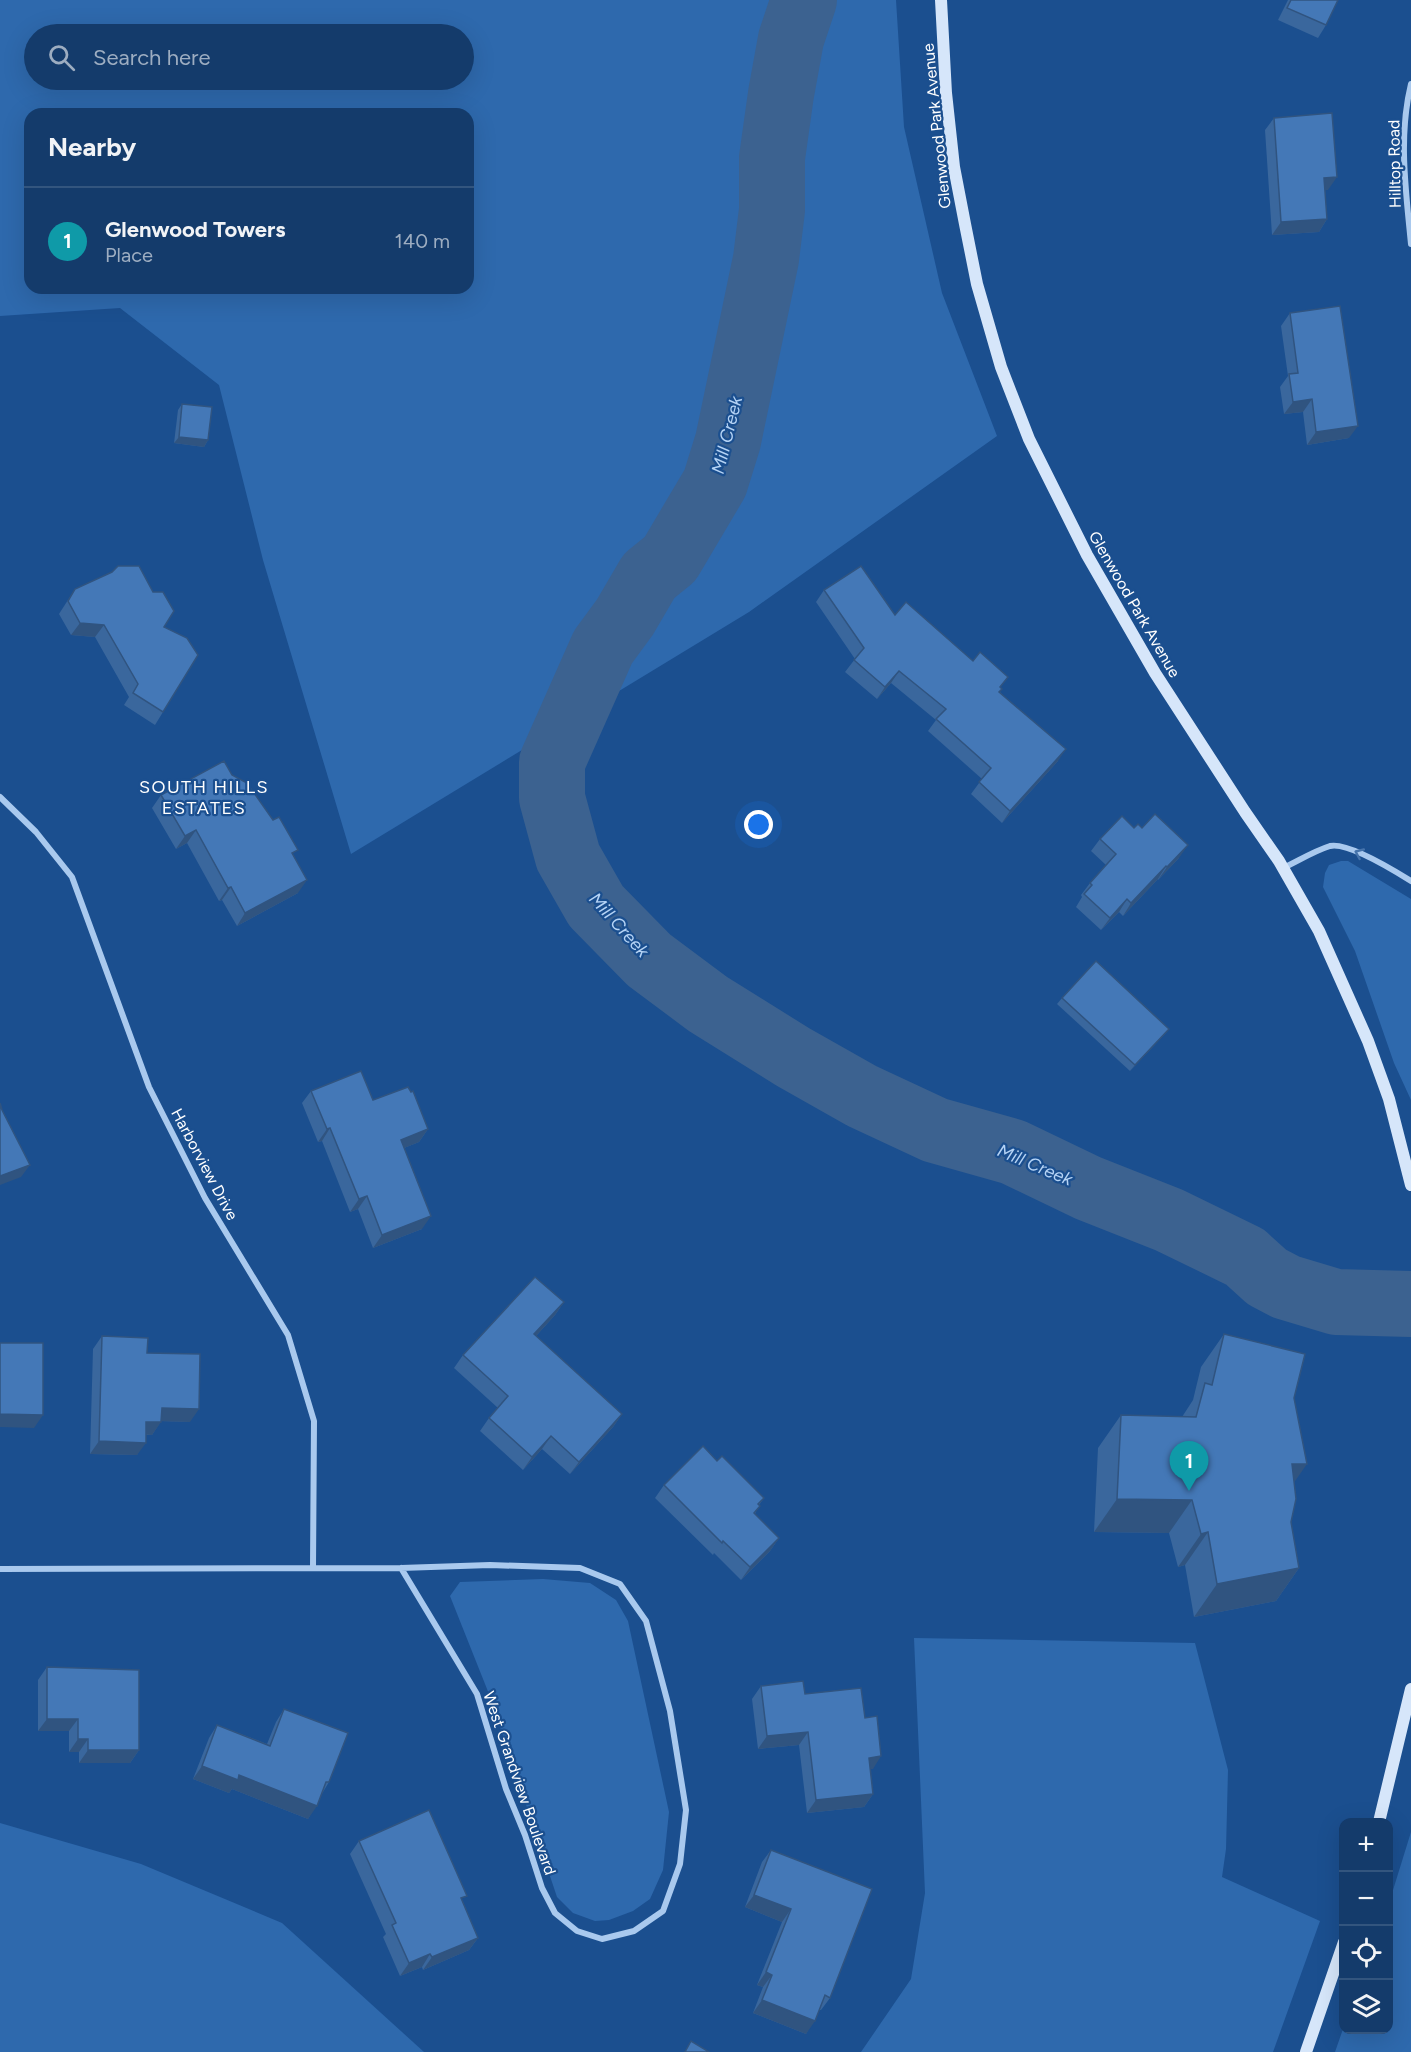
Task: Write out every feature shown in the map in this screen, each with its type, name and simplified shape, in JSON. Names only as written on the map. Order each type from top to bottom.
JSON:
[{"type":"main road","name":"Glenwood Park Avenue","points":[[941,0],[947,104],[954,167],[964,224],[977,284],[1001,367],[1029,439],[1087,555],[1155,673],[1283,868],[1319,931],[1368,1041],[1389,1099],[1411,1185]]},
{"type":"main road","points":[[1380,1818],[1411,1689]]},
{"type":"main road","points":[[1306,2052],[1339,1956]]},
{"type":"street","name":"Hilltop Road","points":[[1411,84],[1404,133],[1404,164],[1411,244]]},
{"type":"street","name":"Harborview Drive","points":[[0,797],[36,832],[72,877],[149,1087],[206,1198],[288,1335],[314,1421],[313,1567]]},
{"type":"street","points":[[1283,868],[1332,846],[1351,849],[1411,881]]},
{"type":"street","name":"West Grandview Boulevard","points":[[0,1569],[401,1568],[490,1565],[580,1568],[620,1584],[646,1621],[670,1711],[686,1810],[680,1864],[663,1911],[634,1931],[602,1940],[577,1931],[555,1912],[542,1888],[525,1835],[506,1789],[477,1694],[401,1568]]},
{"type":"shaded area","points":[[0,0],[896,0],[904,127],[942,293],[997,436],[749,612],[351,854],[263,560],[219,385],[120,308],[0,316]]},
{"type":"shaded area","points":[[1348,861],[1411,899],[1411,1100],[1394,1063],[1355,951],[1323,887],[1329,865]]},
{"type":"shaded area","points":[[543,1579],[590,1583],[616,1600],[628,1621],[669,1812],[663,1870],[650,1899],[633,1911],[609,1920],[595,1921],[573,1913],[557,1897],[489,1694],[450,1596],[460,1582]]},
{"type":"shaded area","points":[[914,1638],[1195,1643],[1228,1770],[1226,1849],[1222,1877],[1320,1921],[1273,2052],[861,2052],[911,1979],[925,1893]]},
{"type":"shaded area","points":[[0,1823],[141,1864],[282,1923],[424,2052],[0,2052]]},
{"type":"shaded area","points":[[1411,1832],[1411,2052],[1335,2052],[1341,2034],[1393,2034],[1393,1890]]},
{"type":"building","points":[[1291,0],[1338,0],[1326,25],[1287,8]]},
{"type":"building","points":[[1332,113],[1337,177],[1324,178],[1327,219],[1281,222],[1274,118]]},
{"type":"building","points":[[1340,306],[1358,426],[1316,432],[1312,399],[1293,402],[1289,374],[1298,373],[1290,313]]},
{"type":"building","points":[[182,404],[212,407],[208,440],[179,437]]},
{"type":"building","points":[[118,566],[139,566],[153,592],[163,592],[174,611],[164,627],[187,638],[198,655],[163,712],[133,693],[138,684],[104,625],[80,623],[68,601],[75,589],[112,572]]},
{"type":"building","points":[[861,566],[895,615],[906,602],[973,661],[980,652],[1008,677],[999,692],[1066,749],[1010,811],[979,782],[991,768],[936,719],[946,709],[899,671],[885,687],[854,660],[864,648],[824,590]]},
{"type":"building","points":[[224,761],[232,775],[247,783],[273,820],[279,817],[298,850],[292,853],[307,880],[245,913],[231,887],[228,888],[196,830],[185,836],[161,795]]},
{"type":"building","points":[[1155,814],[1188,845],[1131,903],[1127,899],[1110,918],[1084,894],[1092,885],[1090,883],[1116,854],[1100,839],[1122,816],[1134,828],[1138,824],[1142,828]]},
{"type":"building","points":[[1096,961],[1169,1029],[1135,1065],[1062,998]]},
{"type":"building","points":[[361,1071],[373,1100],[408,1087],[411,1092],[413,1091],[428,1129],[401,1140],[431,1216],[382,1235],[367,1196],[359,1199],[330,1128],[327,1129],[311,1091]]},
{"type":"building","points":[[0,1103],[30,1165],[0,1176]]},
{"type":"building","points":[[535,1277],[564,1302],[534,1334],[622,1414],[579,1462],[551,1436],[532,1457],[489,1418],[508,1396],[463,1355]]},
{"type":"building","points":[[1224,1334],[1305,1354],[1294,1398],[1307,1464],[1292,1464],[1296,1499],[1291,1522],[1299,1568],[1217,1584],[1208,1532],[1201,1534],[1192,1500],[1117,1499],[1121,1415],[1196,1417],[1205,1383],[1212,1385]]},
{"type":"building","points":[[102,1336],[148,1338],[147,1353],[200,1354],[199,1409],[162,1408],[161,1422],[146,1422],[146,1443],[99,1441]]},
{"type":"building","points":[[0,1343],[43,1343],[43,1415],[0,1414]]},
{"type":"building","points":[[703,1446],[717,1461],[722,1456],[764,1498],[754,1513],[779,1538],[750,1567],[723,1541],[722,1543],[664,1485]]},
{"type":"building","points":[[47,1667],[139,1670],[139,1750],[88,1750],[88,1739],[78,1739],[78,1719],[47,1719]]},
{"type":"building","points":[[803,1681],[805,1694],[861,1688],[865,1718],[877,1716],[881,1756],[869,1758],[873,1794],[816,1800],[808,1732],[767,1736],[761,1686]]},
{"type":"building","points":[[284,1709],[348,1733],[317,1806],[239,1775],[238,1780],[202,1766],[217,1725],[270,1746]]},
{"type":"building","points":[[429,1810],[467,1896],[461,1898],[478,1938],[432,1957],[430,1954],[409,1963],[392,1925],[396,1923],[359,1841]]},
{"type":"building","points":[[771,1850],[872,1889],[830,1998],[825,1995],[815,2021],[762,2000],[772,1975],[766,1972],[791,1909],[754,1895]]},
{"type":"building","points":[[691,2041],[709,2052],[685,2052]]},
{"type":"waterway","name":"Mill Creek","points":[[804,0],[791,39],[781,94],[772,158],[772,210],[766,259],[728,441],[715,483],[670,559],[649,576],[625,617],[603,647],[552,762],[552,798],[568,857],[596,906],[649,960],[708,1004],[793,1057],[862,1096],[935,1130],[1013,1152],[1088,1188],[1169,1220],[1245,1257],[1267,1277],[1286,1287],[1336,1302],[1411,1304]]},
{"type":"place","name":"Glenwood Towers","points":[[1189,1491]]},
{"type":"district","name":"SOUTH HILLS ESTATES","points":[[204,797]]}]
